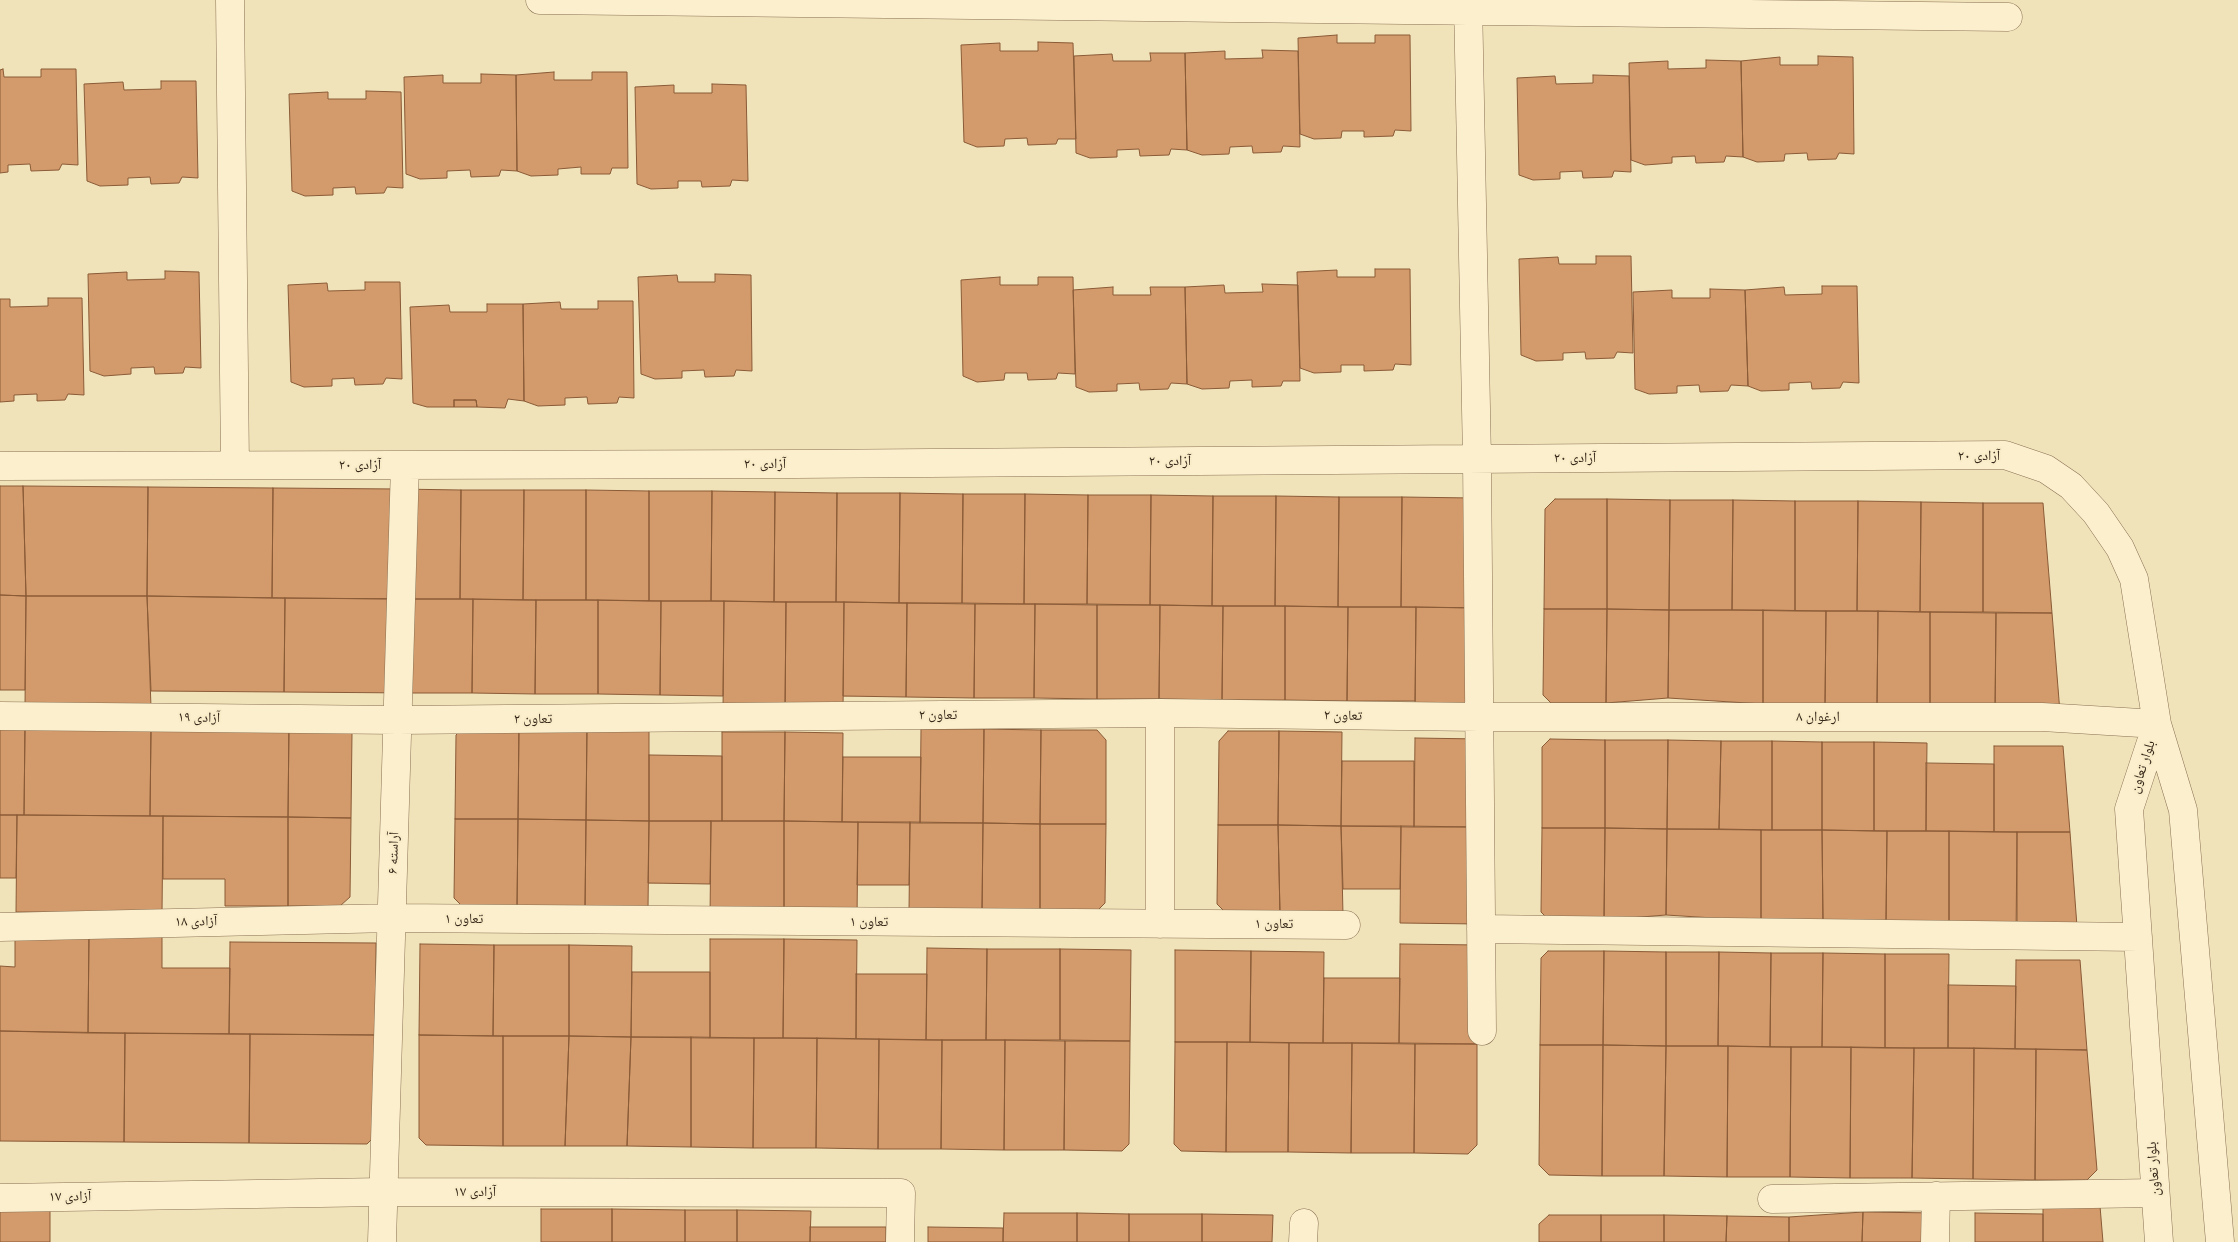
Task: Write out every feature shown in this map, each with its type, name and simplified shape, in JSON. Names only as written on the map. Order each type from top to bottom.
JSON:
[{"type":"street","points":[[230,0],[235,465]]},
{"type":"street","points":[[540,0],[1468,6],[2008,17]]},
{"type":"street","points":[[1468,6],[1477,459],[1482,1031]]},
{"type":"street","name":"آزادی ۲۰","points":[[0,466],[2005,455],[2046,469],[2071,486],[2096,513],[2120,548],[2134,579],[2156,724]]},
{"type":"street","name":"آراسته ۶","points":[[382,1242],[405,465]]},
{"type":"street","points":[[1160,714],[1160,924]]},
{"type":"street","name":"تعاون ۲","points":[[398,720],[1160,714],[1479,717]]},
{"type":"street","name":"آزادی ۱۹","points":[[0,716],[398,720]]},
{"type":"street","name":"ارغوان ۸","points":[[1479,717],[2042,717],[2156,724]]},
{"type":"street","name":"بلوار تعاون","points":[[2156,724],[2129,810],[2159,1242]]},
{"type":"street","name":"بلوار تعاون","points":[[2156,724],[2183,810],[2220,1242]]},
{"type":"street","name":"تعاون ۱","points":[[392,918],[1346,925]]},
{"type":"street","name":"آزادی ۱۸","points":[[0,926],[392,918]]},
{"type":"street","points":[[1482,929],[2138,937]]},
{"type":"street","name":"آزادی ۱۷","points":[[0,1198],[384,1192],[901,1193],[900,1242]]},
{"type":"street","points":[[1772,1199],[2156,1193]]},
{"type":"street","points":[[1935,1242],[1936,1196]]},
{"type":"building","points":[[1337,35],[1337,43],[1375,43],[1375,35],[1410,35],[1411,131],[1395,130],[1393,136],[1364,137],[1364,131],[1342,131],[1341,138],[1314,139],[1300,134],[1298,38]]},
{"type":"building","points":[[1038,42],[1073,43],[1076,139],[1058,139],[1056,144],[1028,145],[1027,138],[1005,139],[1004,146],[977,147],[964,142],[961,45],[1000,43],[1000,51],[1038,51]]},
{"type":"building","points":[[1262,50],[1298,51],[1300,147],[1283,146],[1281,152],[1253,153],[1252,146],[1230,147],[1229,154],[1202,155],[1187,150],[1185,53],[1225,51],[1225,59],[1263,58]]},
{"type":"building","points":[[1150,53],[1185,53],[1187,150],[1171,149],[1169,155],[1140,156],[1139,149],[1117,150],[1117,157],[1090,158],[1076,153],[1074,56],[1112,54],[1113,61],[1151,61]]},
{"type":"building","points":[[1818,56],[1853,57],[1854,154],[1839,153],[1836,159],[1808,160],[1807,153],[1785,154],[1784,161],[1757,162],[1743,157],[1741,61],[1780,57],[1780,65],[1818,65]]},
{"type":"building","points":[[1706,60],[1741,61],[1743,157],[1726,156],[1724,162],[1696,163],[1695,156],[1672,157],[1672,163],[1645,165],[1631,160],[1629,63],[1668,61],[1668,69],[1706,68]]},
{"type":"building","points":[[3,69],[4,77],[41,77],[41,69],[76,69],[78,165],[62,164],[59,170],[31,171],[30,164],[8,165],[8,172],[0,173],[0,70]]},
{"type":"building","points":[[554,72],[554,80],[592,80],[592,72],[627,72],[628,168],[612,168],[610,174],[581,174],[581,167],[558,169],[558,175],[531,176],[517,171],[516,75]]},
{"type":"building","points":[[481,74],[516,75],[517,171],[501,170],[499,176],[471,177],[470,170],[447,171],[447,178],[420,179],[406,174],[404,77],[443,75],[443,83],[481,83]]},
{"type":"building","points":[[1593,75],[1629,76],[1631,172],[1614,171],[1612,177],[1583,178],[1582,171],[1560,172],[1560,179],[1533,180],[1519,175],[1517,78],[1555,76],[1556,84],[1593,83]]},
{"type":"building","points":[[161,81],[196,81],[198,178],[182,177],[179,183],[151,184],[150,177],[128,178],[128,185],[100,186],[87,181],[84,84],[123,82],[124,90],[161,89]]},
{"type":"building","points":[[712,84],[746,85],[748,181],[732,180],[730,186],[702,187],[701,181],[678,181],[678,188],[651,189],[637,184],[635,87],[674,85],[674,93],[712,93]]},
{"type":"building","points":[[366,91],[401,92],[403,188],[387,187],[384,193],[356,194],[355,187],[333,188],[333,195],[305,196],[292,191],[289,94],[328,92],[328,99],[366,99]]},
{"type":"building","points":[[1596,256],[1631,256],[1633,353],[1617,352],[1614,358],[1586,359],[1585,352],[1563,353],[1563,360],[1536,361],[1521,355],[1519,259],[1558,257],[1559,264],[1596,264]]},
{"type":"building","points":[[1375,269],[1410,269],[1411,365],[1395,364],[1393,370],[1364,371],[1364,365],[1341,365],[1341,372],[1314,373],[1300,368],[1297,272],[1337,270],[1337,277],[1375,277]]},
{"type":"building","points":[[165,271],[199,272],[201,368],[185,367],[183,373],[155,374],[154,367],[131,368],[131,374],[104,376],[90,371],[88,274],[127,272],[127,280],[165,279]]},
{"type":"building","points":[[715,274],[751,275],[752,371],[736,370],[734,376],[705,377],[704,370],[682,371],[682,378],[655,379],[641,374],[638,277],[677,275],[678,282],[715,282]]},
{"type":"building","points":[[1000,277],[1000,285],[1038,285],[1038,277],[1073,277],[1075,374],[1058,373],[1056,379],[1028,380],[1027,373],[1005,373],[1004,380],[977,382],[963,376],[961,280]]},
{"type":"building","points":[[365,282],[400,282],[402,379],[386,378],[383,384],[355,385],[354,378],[332,379],[332,386],[304,387],[291,382],[288,285],[327,283],[328,291],[365,290]]},
{"type":"building","points":[[1262,284],[1298,285],[1300,381],[1283,381],[1281,386],[1252,387],[1252,380],[1230,381],[1229,388],[1202,389],[1187,384],[1185,287],[1224,285],[1225,293],[1263,292]]},
{"type":"building","points":[[1822,286],[1857,286],[1859,383],[1843,382],[1840,388],[1812,389],[1811,382],[1789,383],[1789,390],[1761,391],[1748,386],[1745,290],[1784,287],[1785,295],[1822,294]]},
{"type":"building","points":[[1113,287],[1113,295],[1151,295],[1150,287],[1185,287],[1187,384],[1171,383],[1168,389],[1140,390],[1139,383],[1117,384],[1117,391],[1089,392],[1076,387],[1073,290]]},
{"type":"building","points":[[1710,289],[1745,290],[1748,386],[1731,385],[1728,391],[1700,392],[1699,385],[1677,386],[1677,393],[1649,394],[1635,389],[1633,292],[1672,290],[1672,298],[1710,298]]},
{"type":"building","points":[[48,298],[82,298],[84,395],[68,394],[65,400],[37,401],[37,394],[14,395],[14,401],[0,402],[0,299],[10,299],[10,307],[48,306]]},
{"type":"building","points":[[598,301],[633,301],[634,398],[619,397],[617,403],[588,404],[587,397],[565,398],[565,405],[538,406],[524,401],[523,304],[560,302],[561,309],[598,309]]},
{"type":"building","points":[[487,304],[523,304],[524,401],[508,399],[505,408],[477,407],[476,400],[454,400],[454,407],[427,407],[413,403],[410,307],[449,305],[450,312],[487,312]]},
{"type":"building","points":[[454,400],[476,400],[477,407],[454,407]]},
{"type":"building","points":[[0,486],[23,486],[26,596],[0,595]]},
{"type":"building","points":[[23,486],[148,487],[147,596],[26,596]]},
{"type":"building","points":[[148,487],[273,488],[272,598],[147,596]]},
{"type":"building","points":[[273,488],[398,489],[398,599],[272,598]]},
{"type":"building","points":[[398,489],[461,490],[460,599],[398,599]]},
{"type":"building","points":[[461,490],[524,490],[523,600],[460,599]]},
{"type":"building","points":[[524,490],[586,490],[586,600],[523,600]]},
{"type":"building","points":[[586,490],[649,491],[649,601],[586,600]]},
{"type":"building","points":[[649,491],[712,491],[711,601],[649,601]]},
{"type":"building","points":[[712,491],[775,492],[774,602],[711,601]]},
{"type":"building","points":[[775,492],[837,493],[836,602],[774,602]]},
{"type":"building","points":[[837,493],[900,493],[899,603],[836,602]]},
{"type":"building","points":[[900,493],[963,494],[962,603],[899,603]]},
{"type":"building","points":[[963,494],[1025,494],[1024,604],[962,603]]},
{"type":"building","points":[[1025,494],[1088,495],[1087,604],[1024,604]]},
{"type":"building","points":[[1088,495],[1151,495],[1150,605],[1087,604]]},
{"type":"building","points":[[1151,495],[1213,496],[1212,606],[1150,605]]},
{"type":"building","points":[[1213,496],[1276,496],[1275,606],[1212,606]]},
{"type":"building","points":[[1276,496],[1339,497],[1338,607],[1275,606]]},
{"type":"building","points":[[1339,497],[1402,497],[1401,607],[1338,607]]},
{"type":"building","points":[[1402,497],[1472,498],[1481,608],[1401,607]]},
{"type":"building","points":[[1555,499],[1607,499],[1607,609],[1544,609],[1545,509]]},
{"type":"building","points":[[1607,499],[1670,500],[1669,610],[1607,609]]},
{"type":"building","points":[[1670,500],[1733,500],[1732,610],[1669,610]]},
{"type":"building","points":[[1733,500],[1795,501],[1795,611],[1732,610]]},
{"type":"building","points":[[1795,501],[1858,501],[1857,611],[1795,611]]},
{"type":"building","points":[[1858,501],[1921,502],[1920,612],[1857,611]]},
{"type":"building","points":[[1921,502],[1983,503],[1983,612],[1920,612]]},
{"type":"building","points":[[1983,503],[2043,503],[2052,613],[1983,612]]},
{"type":"building","points":[[0,595],[26,596],[25,690],[0,690]]},
{"type":"building","points":[[26,596],[147,596],[151,707],[25,706]]},
{"type":"building","points":[[147,596],[285,598],[284,692],[151,691]]},
{"type":"building","points":[[285,598],[410,599],[410,693],[284,692]]},
{"type":"building","points":[[410,599],[473,599],[472,693],[410,693]]},
{"type":"building","points":[[473,599],[536,600],[535,694],[472,693]]},
{"type":"building","points":[[536,600],[598,600],[598,694],[535,694]]},
{"type":"building","points":[[598,600],[661,601],[660,695],[598,694]]},
{"type":"building","points":[[661,601],[724,601],[723,696],[660,695]]},
{"type":"building","points":[[724,601],[786,602],[785,712],[723,711]]},
{"type":"building","points":[[786,602],[844,602],[843,712],[785,712]]},
{"type":"building","points":[[844,602],[907,603],[906,697],[843,696]]},
{"type":"building","points":[[907,603],[975,604],[974,698],[906,697]]},
{"type":"building","points":[[975,604],[1035,604],[1034,698],[974,698]]},
{"type":"building","points":[[1035,604],[1097,605],[1097,699],[1034,698]]},
{"type":"building","points":[[1097,605],[1160,605],[1159,699],[1097,699]]},
{"type":"building","points":[[1160,605],[1223,606],[1222,700],[1159,699]]},
{"type":"building","points":[[1223,606],[1285,606],[1285,700],[1222,700]]},
{"type":"building","points":[[1285,606],[1348,607],[1347,701],[1285,700]]},
{"type":"building","points":[[1348,607],[1416,607],[1415,701],[1347,701]]},
{"type":"building","points":[[1416,607],[1481,608],[1480,718],[1415,717]]},
{"type":"building","points":[[1544,609],[1607,609],[1606,703],[1551,703],[1543,695]]},
{"type":"building","points":[[1607,609],[1669,610],[1668,698],[1606,703]]},
{"type":"building","points":[[1669,610],[1763,610],[1763,704],[1668,698]]},
{"type":"building","points":[[1763,610],[1826,611],[1825,705],[1763,704]]},
{"type":"building","points":[[1826,611],[1878,611],[1877,705],[1825,705]]},
{"type":"building","points":[[1878,611],[1930,612],[1930,706],[1877,705]]},
{"type":"building","points":[[1930,612],[1996,613],[1995,707],[1930,706]]},
{"type":"building","points":[[1996,613],[2052,613],[2061,725],[1995,725]]},
{"type":"building","points":[[289,723],[342,724],[352,733],[351,818],[288,817]]},
{"type":"building","points":[[289,723],[288,817],[150,816],[151,728]]},
{"type":"building","points":[[0,724],[25,726],[24,815],[0,815]]},
{"type":"building","points":[[466,725],[519,725],[518,819],[455,819],[456,735]]},
{"type":"building","points":[[519,725],[587,726],[586,820],[518,819]]},
{"type":"building","points":[[25,726],[151,728],[150,816],[24,815]]},
{"type":"building","points":[[587,726],[649,726],[649,821],[586,820]]},
{"type":"building","points":[[921,729],[984,729],[983,823],[920,823]]},
{"type":"building","points":[[984,729],[1041,730],[1040,824],[983,823]]},
{"type":"building","points":[[1041,730],[1097,730],[1106,740],[1106,824],[1040,824]]},
{"type":"building","points":[[1228,731],[1279,731],[1278,825],[1218,825],[1219,741]]},
{"type":"building","points":[[1279,731],[1342,732],[1341,826],[1278,825]]},
{"type":"building","points":[[722,732],[785,732],[784,821],[722,821]]},
{"type":"building","points":[[785,732],[843,733],[842,822],[784,821]]},
{"type":"building","points":[[1415,738],[1480,739],[1479,827],[1414,827]]},
{"type":"building","points":[[1550,739],[1605,740],[1605,828],[1542,828],[1542,747]]},
{"type":"building","points":[[1605,740],[1668,740],[1667,829],[1605,828]]},
{"type":"building","points":[[1668,740],[1721,741],[1719,829],[1667,829]]},
{"type":"building","points":[[1721,741],[1772,741],[1772,830],[1719,829]]},
{"type":"building","points":[[1772,741],[1822,742],[1822,830],[1772,830]]},
{"type":"building","points":[[1822,742],[1874,742],[1874,831],[1822,830]]},
{"type":"building","points":[[1874,742],[1927,743],[1926,831],[1874,831]]},
{"type":"building","points":[[1994,746],[2063,746],[2070,832],[1994,832]]},
{"type":"building","points":[[649,755],[722,756],[722,821],[649,821]]},
{"type":"building","points":[[843,757],[921,757],[920,823],[842,822]]},
{"type":"building","points":[[1342,761],[1414,761],[1414,827],[1341,826]]},
{"type":"building","points":[[1926,763],[1994,764],[1994,832],[1926,831]]},
{"type":"building","points":[[0,815],[17,815],[16,878],[0,878]]},
{"type":"building","points":[[17,815],[163,816],[162,913],[16,912]]},
{"type":"building","points":[[163,816],[288,817],[288,906],[225,906],[225,879],[163,879]]},
{"type":"building","points":[[288,817],[351,818],[350,897],[340,906],[288,906]]},
{"type":"building","points":[[455,819],[518,819],[517,908],[464,908],[454,898]]},
{"type":"building","points":[[518,819],[586,820],[585,909],[517,908]]},
{"type":"building","points":[[586,820],[649,821],[648,909],[585,909]]},
{"type":"building","points":[[649,821],[711,821],[710,884],[648,883]]},
{"type":"building","points":[[711,821],[784,821],[784,918],[710,918]]},
{"type":"building","points":[[784,821],[858,822],[857,919],[784,918]]},
{"type":"building","points":[[858,822],[910,822],[909,885],[857,885]]},
{"type":"building","points":[[910,822],[983,823],[982,912],[909,911]]},
{"type":"building","points":[[983,823],[1040,824],[1040,912],[982,912]]},
{"type":"building","points":[[1040,824],[1106,824],[1105,903],[1095,913],[1040,912]]},
{"type":"building","points":[[1218,825],[1278,825],[1280,914],[1227,914],[1217,904]]},
{"type":"building","points":[[1278,825],[1341,826],[1343,915],[1280,914]]},
{"type":"building","points":[[1341,826],[1401,826],[1400,889],[1343,889]]},
{"type":"building","points":[[1401,826],[1479,827],[1478,924],[1400,923]]},
{"type":"building","points":[[1542,828],[1605,828],[1604,920],[1548,919],[1541,912]]},
{"type":"building","points":[[1605,828],[1667,829],[1666,915],[1604,920]]},
{"type":"building","points":[[1667,829],[1761,830],[1761,921],[1666,915]]},
{"type":"building","points":[[1761,830],[1822,830],[1823,922],[1761,921]]},
{"type":"building","points":[[1822,830],[1887,831],[1886,922],[1823,922]]},
{"type":"building","points":[[1887,831],[1949,831],[1949,923],[1886,922]]},
{"type":"building","points":[[1949,831],[2017,832],[2017,924],[1949,923]]},
{"type":"building","points":[[2017,832],[2070,832],[2078,940],[2016,939]]},
{"type":"building","points":[[15,933],[89,933],[88,1033],[0,1031],[0,966],[15,967]]},
{"type":"building","points":[[89,933],[162,934],[162,968],[230,968],[229,1034],[88,1033]]},
{"type":"building","points":[[710,939],[784,939],[783,1038],[710,1038]]},
{"type":"building","points":[[784,939],[857,940],[856,1039],[783,1038]]},
{"type":"building","points":[[230,942],[376,943],[375,1035],[229,1034]]},
{"type":"building","points":[[420,944],[494,945],[493,1036],[419,1035]]},
{"type":"building","points":[[1400,944],[1478,945],[1477,1044],[1399,1043]]},
{"type":"building","points":[[494,945],[569,945],[569,1036],[493,1036]]},
{"type":"building","points":[[569,945],[632,946],[631,1037],[569,1036]]},
{"type":"building","points":[[927,948],[987,949],[986,1040],[926,1040]]},
{"type":"building","points":[[987,949],[1060,949],[1060,1040],[986,1040]]},
{"type":"building","points":[[1060,949],[1131,950],[1130,1041],[1060,1040]]},
{"type":"building","points":[[1175,950],[1251,951],[1250,1042],[1175,1042]]},
{"type":"building","points":[[1251,951],[1324,952],[1323,1043],[1250,1042]]},
{"type":"building","points":[[1548,951],[1604,951],[1603,1045],[1540,1045],[1541,958]]},
{"type":"building","points":[[1604,951],[1666,952],[1666,1046],[1603,1045]]},
{"type":"building","points":[[1666,952],[1719,952],[1718,1046],[1666,1046]]},
{"type":"building","points":[[1719,952],[1771,953],[1770,1047],[1718,1046]]},
{"type":"building","points":[[1771,953],[1823,953],[1822,1047],[1770,1047]]},
{"type":"building","points":[[1823,953],[1885,954],[1885,1048],[1822,1047]]},
{"type":"building","points":[[1885,954],[1949,954],[1948,1048],[1885,1048]]},
{"type":"building","points":[[2016,960],[2080,960],[2087,1050],[2015,1049]]},
{"type":"building","points":[[632,972],[710,972],[710,1038],[631,1037]]},
{"type":"building","points":[[856,974],[927,974],[926,1040],[856,1039]]},
{"type":"building","points":[[1324,978],[1400,978],[1399,1043],[1323,1043]]},
{"type":"building","points":[[1948,985],[2016,986],[2015,1049],[1948,1048]]},
{"type":"building","points":[[0,1031],[125,1033],[124,1142],[0,1141]]},
{"type":"building","points":[[125,1033],[250,1034],[249,1143],[124,1142]]},
{"type":"building","points":[[250,1034],[375,1035],[374,1137],[367,1144],[249,1143]]},
{"type":"building","points":[[419,1035],[503,1036],[503,1146],[426,1145],[419,1138]]},
{"type":"building","points":[[503,1036],[569,1036],[565,1146],[503,1146]]},
{"type":"building","points":[[569,1036],[631,1037],[627,1146],[565,1146]]},
{"type":"building","points":[[631,1037],[691,1037],[691,1147],[627,1146]]},
{"type":"building","points":[[691,1037],[754,1038],[753,1148],[691,1147]]},
{"type":"building","points":[[754,1038],[817,1038],[816,1148],[753,1148]]},
{"type":"building","points":[[817,1038],[879,1039],[878,1149],[816,1148]]},
{"type":"building","points":[[879,1039],[942,1040],[941,1149],[878,1149]]},
{"type":"building","points":[[942,1040],[1005,1040],[1004,1150],[941,1149]]},
{"type":"building","points":[[1005,1040],[1065,1041],[1064,1150],[1004,1150]]},
{"type":"building","points":[[1065,1041],[1130,1041],[1129,1144],[1122,1151],[1064,1150]]},
{"type":"building","points":[[1175,1042],[1227,1042],[1226,1152],[1181,1151],[1174,1144]]},
{"type":"building","points":[[1227,1042],[1289,1043],[1288,1152],[1226,1152]]},
{"type":"building","points":[[1289,1043],[1352,1043],[1351,1153],[1288,1152]]},
{"type":"building","points":[[1352,1043],[1415,1044],[1414,1153],[1351,1153]]},
{"type":"building","points":[[1415,1044],[1477,1044],[1477,1145],[1468,1154],[1414,1153]]},
{"type":"building","points":[[1540,1045],[1603,1045],[1602,1176],[1549,1175],[1539,1165]]},
{"type":"building","points":[[1603,1045],[1666,1046],[1664,1176],[1602,1176]]},
{"type":"building","points":[[1666,1046],[1728,1046],[1727,1177],[1664,1176]]},
{"type":"building","points":[[1728,1046],[1791,1047],[1790,1177],[1727,1177]]},
{"type":"building","points":[[1791,1047],[1851,1047],[1850,1178],[1790,1177]]},
{"type":"building","points":[[1851,1047],[1914,1048],[1912,1178],[1850,1178]]},
{"type":"building","points":[[1914,1048],[1974,1048],[1973,1179],[1912,1178]]},
{"type":"building","points":[[1974,1048],[2036,1049],[2035,1180],[1973,1179]]},
{"type":"building","points":[[2036,1049],[2087,1050],[2097,1170],[2087,1180],[2035,1180]]},
{"type":"building","points":[[2043,1195],[2100,1206],[2103,1242],[2043,1242]]},
{"type":"building","points":[[0,1204],[50,1204],[50,1242],[0,1242]]},
{"type":"building","points":[[541,1209],[612,1209],[612,1242],[541,1242]]},
{"type":"building","points":[[612,1209],[685,1210],[685,1242],[612,1242]]},
{"type":"building","points":[[685,1210],[737,1210],[737,1242],[685,1242]]},
{"type":"building","points":[[737,1210],[811,1211],[810,1242],[737,1242]]},
{"type":"building","points":[[1863,1212],[1938,1213],[1938,1242],[1862,1242]]},
{"type":"building","points":[[1863,1212],[1862,1242],[1789,1242],[1789,1217]]},
{"type":"building","points":[[1004,1213],[1077,1213],[1077,1242],[1003,1242]]},
{"type":"building","points":[[1077,1213],[1129,1214],[1129,1242],[1077,1242]]},
{"type":"building","points":[[1975,1213],[2043,1214],[2043,1242],[1975,1242]]},
{"type":"building","points":[[1129,1214],[1202,1214],[1202,1242],[1129,1242]]},
{"type":"building","points":[[1202,1214],[1273,1215],[1272,1242],[1202,1242]]},
{"type":"building","points":[[1549,1215],[1601,1215],[1601,1242],[1539,1242],[1539,1224]]},
{"type":"building","points":[[1601,1215],[1664,1215],[1664,1242],[1601,1242]]},
{"type":"building","points":[[1664,1215],[1727,1216],[1726,1242],[1664,1242]]},
{"type":"building","points":[[1727,1216],[1789,1217],[1789,1242],[1726,1242]]},
{"type":"building","points":[[810,1227],[886,1227],[886,1242],[810,1242]]},
{"type":"building","points":[[928,1227],[1003,1228],[1003,1242],[928,1242]]}]
